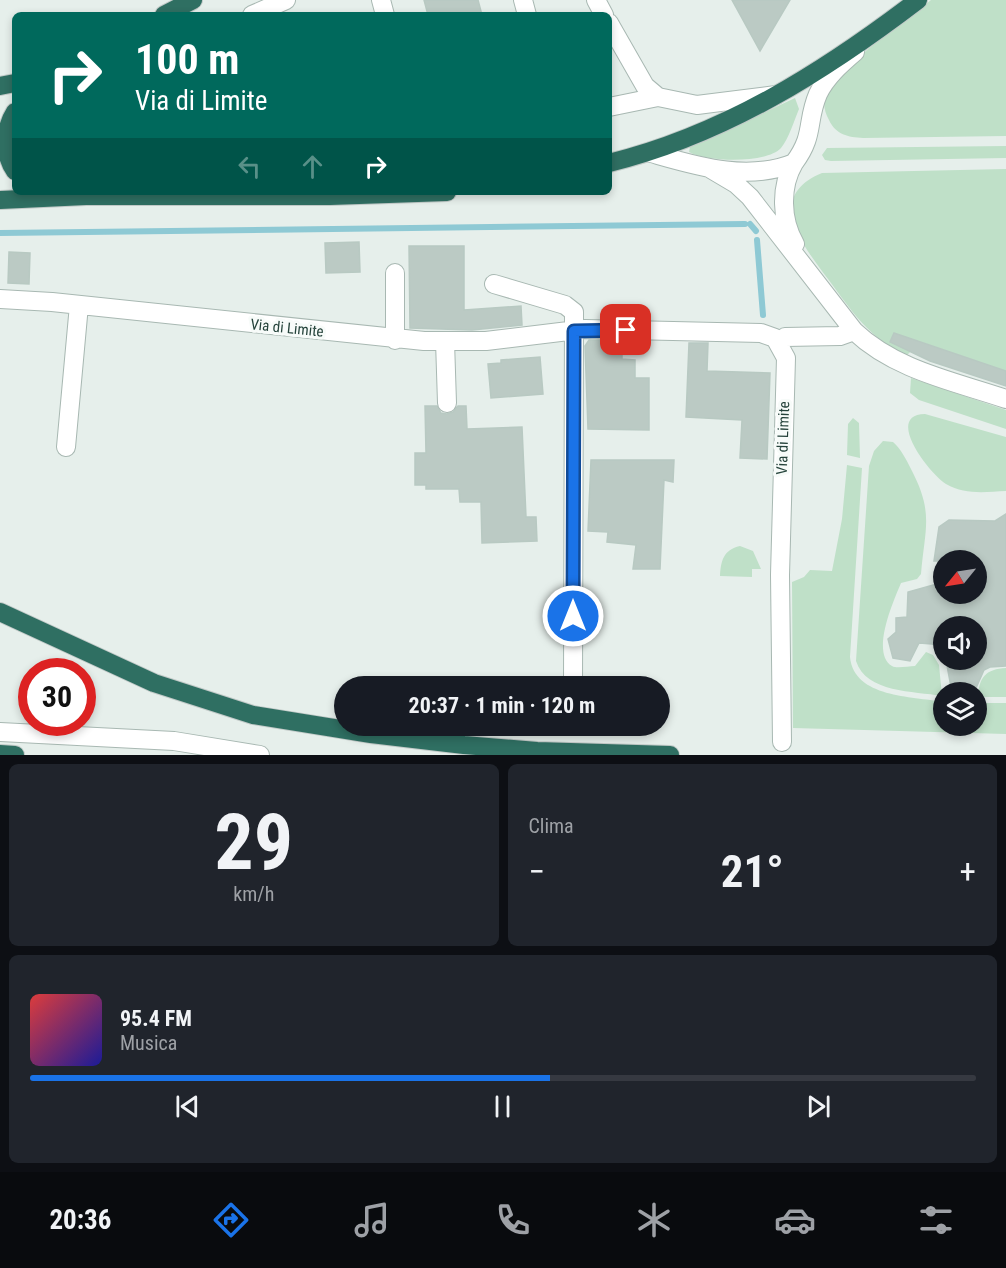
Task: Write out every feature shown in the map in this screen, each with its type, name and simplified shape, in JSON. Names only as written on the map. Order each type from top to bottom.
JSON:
[{"type":"highway","points":[[171,12],[193,0]]},
{"type":"highway","points":[[882,28],[905,0]]},
{"type":"highway","points":[[612,162],[651,153],[735,116],[777,94],[882,28],[918,0]]},
{"type":"highway","points":[[12,116],[6,141],[12,164]]},
{"type":"highway","points":[[80,195],[86,196]]},
{"type":"highway","points":[[0,200],[104,195]]},
{"type":"highway","points":[[0,612],[154,684],[253,715],[371,734],[464,745],[537,751],[670,755]]},
{"type":"highway","points":[[0,754],[15,755]]},
{"type":"street","points":[[259,12],[285,0]]},
{"type":"street","points":[[612,28],[645,86],[658,97]]},
{"type":"street","points":[[810,272],[790,236],[784,213],[786,180],[809,141],[813,110],[819,92],[832,73],[882,28]]},
{"type":"street","points":[[612,106],[658,97],[697,105],[777,94]]},
{"type":"street","points":[[651,153],[709,168],[752,172],[794,163]]},
{"type":"street","points":[[709,168],[736,184],[750,197],[854,330],[868,344],[895,361],[1006,399]]},
{"type":"street","points":[[395,273],[395,340]]},
{"type":"street","points":[[494,284],[565,305],[574,312],[573,676]]},
{"type":"street","name":"Via di Limite","points":[[0,299],[79,305],[395,340],[486,341],[574,331],[761,333],[778,343],[786,358],[780,575],[782,742]]},
{"type":"street","points":[[66,447],[79,305]]},
{"type":"street","points":[[778,343],[785,338],[840,336],[854,330]]},
{"type":"street","points":[[445,341],[447,403]]},
{"type":"street","points":[[0,732],[174,741],[260,755]]},
{"type":"green space","points":[[931,0],[1006,0],[1006,136],[863,138],[847,136],[839,132],[832,125],[825,109],[825,98],[831,86],[872,46]]},
{"type":"green space","points":[[795,98],[799,109],[789,134],[781,148],[773,153],[763,157],[736,160],[709,158],[689,152],[690,147]]},
{"type":"green space","points":[[1006,146],[1006,158],[831,161],[825,160],[822,155],[827,148]]},
{"type":"green space","points":[[1006,169],[1006,371],[921,342],[907,355],[882,341],[862,323],[845,302],[809,252],[794,223],[792,209],[795,195],[804,183],[822,173]]},
{"type":"green space","points":[[911,378],[1006,410],[1006,429],[919,400],[910,393]]},
{"type":"green space","points":[[925,414],[1006,437],[1006,491],[960,490],[939,478],[922,458],[909,434],[908,424],[913,417]]},
{"type":"green space","points":[[853,418],[859,423],[860,458],[847,455],[848,424]]},
{"type":"green space","points":[[883,441],[893,442],[901,451],[923,497],[926,520],[921,574],[917,579],[901,583],[886,626],[883,650],[886,659],[892,666],[897,667],[915,666],[926,652],[933,655],[933,670],[939,670],[941,682],[933,682],[933,695],[880,685],[861,671],[856,661],[869,466],[874,451]]},
{"type":"green space","points":[[847,465],[862,468],[850,657],[854,670],[873,688],[886,693],[933,701],[933,732],[793,728],[792,582],[804,577],[810,570],[832,571],[842,519]]},
{"type":"green space","points":[[740,546],[753,551],[761,569],[752,569],[752,577],[720,576],[726,553]]},
{"type":"green space","points":[[1006,668],[1006,697],[987,697],[987,682],[981,682],[985,675],[993,670]]},
{"type":"green space","points":[[987,703],[1006,703],[1006,734],[987,733]]},
{"type":"building","points":[[424,0],[478,0],[481,12],[427,12]]},
{"type":"building","points":[[732,0],[790,0],[760,51]]},
{"type":"building","points":[[359,242],[360,272],[326,273],[325,243]]},
{"type":"building","points":[[409,246],[464,246],[464,310],[521,306],[522,325],[472,330],[410,328]]},
{"type":"building","points":[[9,252],[30,253],[29,284],[8,283]]},
{"type":"building","points":[[894,333],[1006,371],[1006,386],[930,361],[890,342]]},
{"type":"building","points":[[589,340],[622,341],[622,359],[635,360],[635,378],[649,378],[649,430],[588,429],[585,346]]},
{"type":"building","points":[[689,343],[708,343],[707,371],[770,373],[767,459],[740,458],[742,420],[686,417]]},
{"type":"building","points":[[540,357],[543,394],[491,398],[488,364],[501,363],[501,360]]},
{"type":"building","points":[[425,406],[437,406],[441,413],[447,414],[453,412],[458,406],[466,406],[467,429],[522,427],[526,517],[536,517],[537,541],[482,543],[481,502],[460,502],[459,489],[426,489],[426,485],[415,485],[415,453],[426,453]]},
{"type":"building","points":[[591,460],[674,460],[673,482],[664,480],[660,569],[633,569],[636,545],[607,542],[608,532],[588,531]]},
{"type":"building","points":[[1006,514],[1006,666],[987,668],[987,616],[933,616],[933,644],[919,643],[910,661],[893,658],[888,639],[896,632],[896,618],[907,617],[908,592],[933,585],[933,604],[987,604],[987,550],[936,550],[939,527],[949,520],[995,521]]},
{"type":"building","points":[[948,670],[984,670],[979,682],[950,682]]},
{"type":"waterway","points":[[0,233],[745,224]]},
{"type":"waterway","points":[[750,224],[756,231]]},
{"type":"waterway","points":[[757,240],[763,315]]},
{"type":"route","points":[[573,616],[574,331],[626,330]]}]
